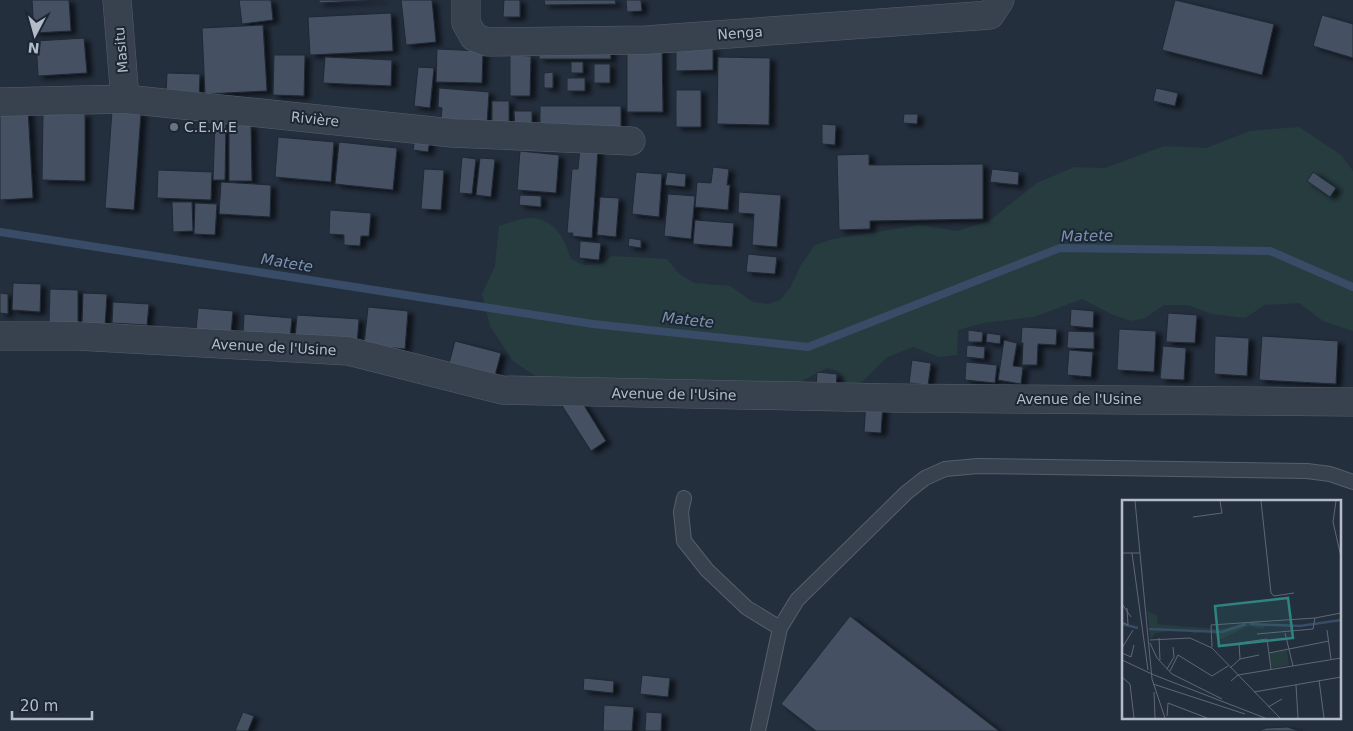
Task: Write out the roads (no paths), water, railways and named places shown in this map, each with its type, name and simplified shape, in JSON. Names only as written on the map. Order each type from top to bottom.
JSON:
[{"type":"street","name":"Masitu","points":[[117,0],[125,99]]},
{"type":"street","name":"Nenga","points":[[466,0],[466,23],[474,37],[487,42],[646,40],[990,14],[1000,0]]},
{"type":"street","name":"Rivière","points":[[0,102],[125,99],[452,133],[631,141]]},
{"type":"street","name":"Avenue de l'Usine","points":[[0,336],[78,336],[348,351],[502,390],[890,398],[1353,402]]},
{"type":"lane","points":[[758,731],[780,628],[797,600],[906,493],[925,478],[945,469],[978,466],[1307,471],[1330,474],[1353,482]]},
{"type":"lane","points":[[684,498],[681,512],[684,541],[707,570],[747,608],[780,628]]},
{"type":"waterway","name":"Matete","points":[[0,232],[593,324],[808,347],[1060,248],[1270,251],[1353,287]]},
{"type":"place","name":"C.E.M.E","points":[[174,127]]}]
